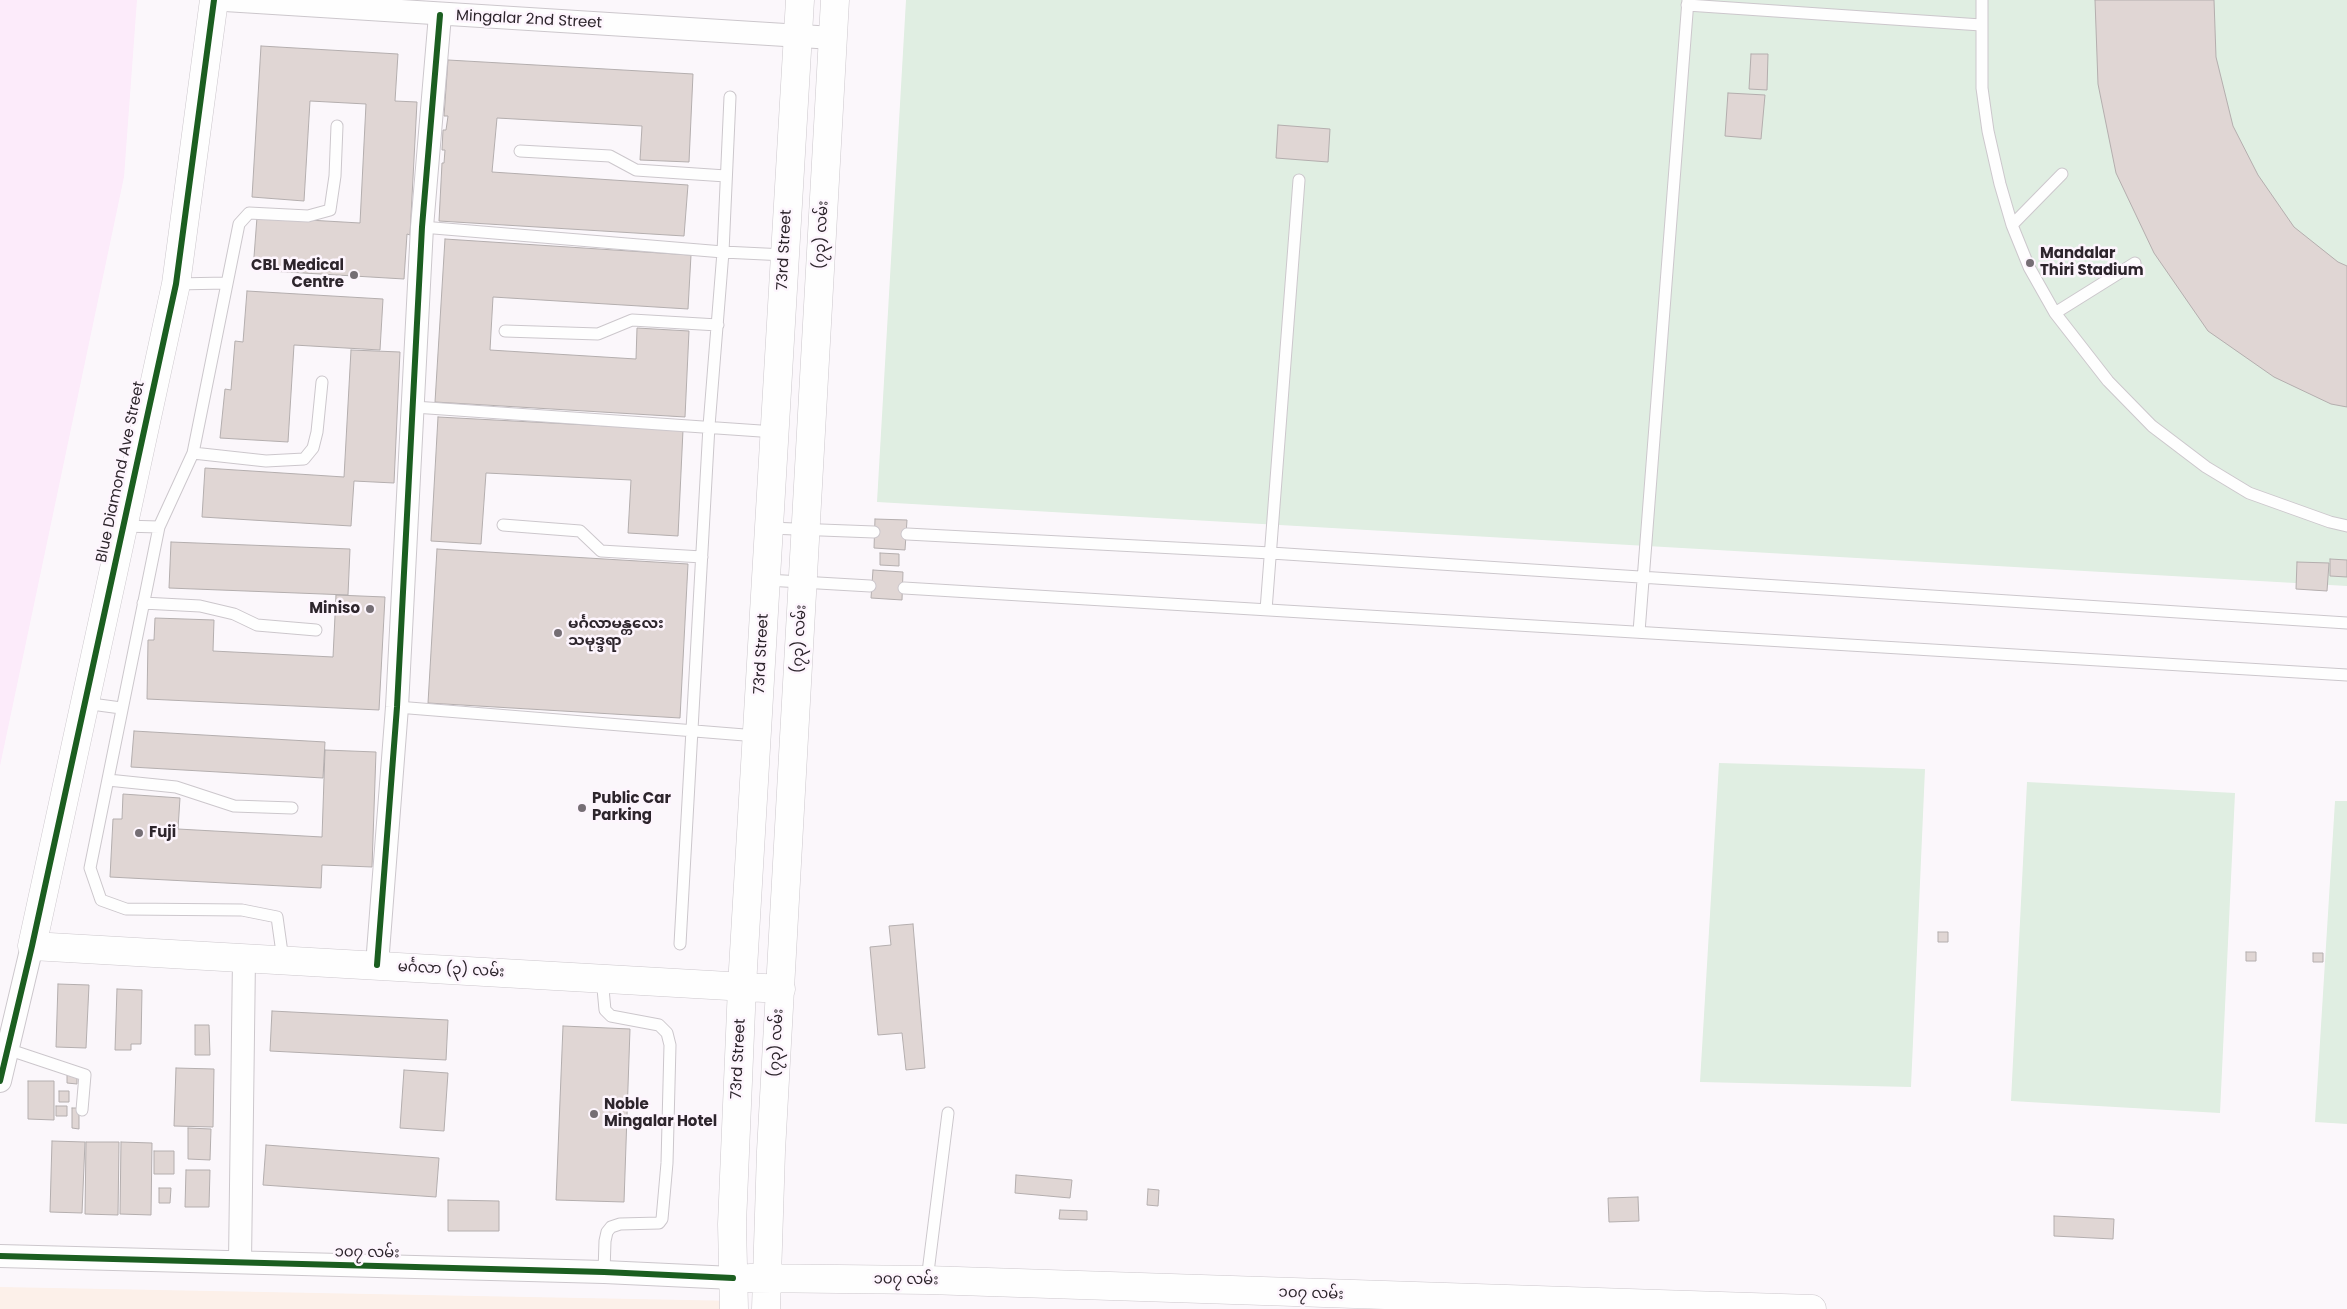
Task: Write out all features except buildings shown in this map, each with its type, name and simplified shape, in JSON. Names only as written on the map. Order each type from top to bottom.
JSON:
[{"type":"main road","name":"Blue Diamond Ave Street","points":[[32,946],[176,284],[214,0]]},
{"type":"main road","name":"73rd Street","points":[[734,1309],[732,1224],[742,986],[800,0]]},
{"type":"main road","name":"(၇၃) လမ်း","points":[[768,1278],[771,1151],[835,0]]},
{"type":"main road","name":"မင်္ဂလာ (၃) လမ်း","points":[[32,946],[780,988]]},
{"type":"main road","name":"၁၀၇ လမ်း","points":[[733,1278],[927,1280],[1277,1301],[1812,1309]]},
{"type":"main road","points":[[766,1309],[768,1278]]},
{"type":"street","name":"Mingalar 2nd Street","points":[[225,0],[412,7],[440,15],[833,38]]},
{"type":"street","points":[[377,965],[397,707],[422,227],[440,15]]},
{"type":"street","points":[[0,1081],[32,946]]},
{"type":"street","points":[[240,1262],[244,958]]},
{"type":"street","name":"၁၀၇ လမ်း","points":[[0,1256],[604,1272],[733,1278]]},
{"type":"lane","points":[[1982,0],[1982,88],[1988,131],[2012,225],[2029,267],[2055,313],[2108,381],[2146,420],[2206,467],[2249,493],[2330,522],[2347,526]]},
{"type":"lane","points":[[1638,632],[1687,2],[1981,25]]},
{"type":"lane","points":[[680,944],[709,426],[718,325],[730,97]]},
{"type":"lane","points":[[283,960],[277,917],[242,910],[126,909],[101,900],[90,868],[159,527],[192,453],[239,224],[249,213],[308,216],[330,210],[335,176],[337,126]]},
{"type":"lane","points":[[520,151],[610,156],[636,170],[726,176]]},
{"type":"lane","points":[[2012,225],[2062,174]]},
{"type":"lane","points":[[1266,610],[1272,553],[1299,180]]},
{"type":"lane","points":[[422,227],[722,252],[785,254]]},
{"type":"lane","points":[[2055,313],[2135,262]]},
{"type":"lane","points":[[176,284],[226,283]]},
{"type":"lane","points":[[505,331],[598,334],[632,320],[718,325]]},
{"type":"lane","points":[[192,453],[266,461],[304,459],[313,448],[317,432],[322,382]]},
{"type":"lane","points":[[414,407],[775,432]]},
{"type":"lane","points":[[503,525],[580,531],[601,551],[702,557]]},
{"type":"lane","points":[[122,526],[159,527]]},
{"type":"lane","points":[[769,528],[874,532]]},
{"type":"lane","points":[[907,534],[1272,553],[2347,623]]},
{"type":"lane","points":[[766,580],[870,586]]},
{"type":"lane","points":[[904,588],[2347,675]]},
{"type":"lane","points":[[143,603],[200,606],[234,614],[258,625],[316,630]]},
{"type":"lane","points":[[84,703],[121,708]]},
{"type":"lane","points":[[397,707],[757,736]]},
{"type":"lane","points":[[108,780],[176,787],[234,806],[292,808]]},
{"type":"lane","points":[[602,978],[606,1010],[611,1016],[659,1025],[667,1033],[670,1045],[666,1182],[662,1219],[658,1223],[620,1224],[611,1227],[607,1232],[605,1241],[604,1272]]},
{"type":"lane","points":[[8,1049],[84,1075],[82,1110]]},
{"type":"lane","points":[[927,1280],[948,1113]]},
{"type":"shaded area","points":[[0,0],[137,0],[124,177],[0,766]]},
{"type":"shaded area","points":[[906,0],[2347,0],[2347,586],[877,502]]},
{"type":"shaded area","points":[[1719,763],[1925,769],[1911,1087],[1700,1082]]},
{"type":"shaded area","points":[[2027,782],[2235,793],[2220,1113],[2011,1101]]},
{"type":"shaded area","points":[[2335,801],[2347,801],[2347,1124],[2315,1122]]},
{"type":"shaded area","points":[[0,1287],[740,1301],[740,1309],[0,1309]]},
{"type":"cycle path","points":[[0,1081],[32,946],[176,284],[214,0]]},
{"type":"cycle path","points":[[377,965],[397,707],[422,227],[440,15]]},
{"type":"cycle path","points":[[0,1256],[604,1272],[733,1278]]},
{"type":"place","name":"Mandalar Thiri Stadium","points":[[2030,263]]},
{"type":"place","name":"CBL Medical Centre","points":[[354,275]]},
{"type":"place","name":"Miniso","points":[[370,609]]},
{"type":"place","name":"မင်္ဂလာမန္တလေး သမုဒ္ဒရာ","points":[[558,633]]},
{"type":"place","name":"Public Car Parking","points":[[582,808]]},
{"type":"place","name":"Fuji","points":[[139,833]]},
{"type":"place","name":"Noble Mingalar Hotel","points":[[594,1114]]}]
